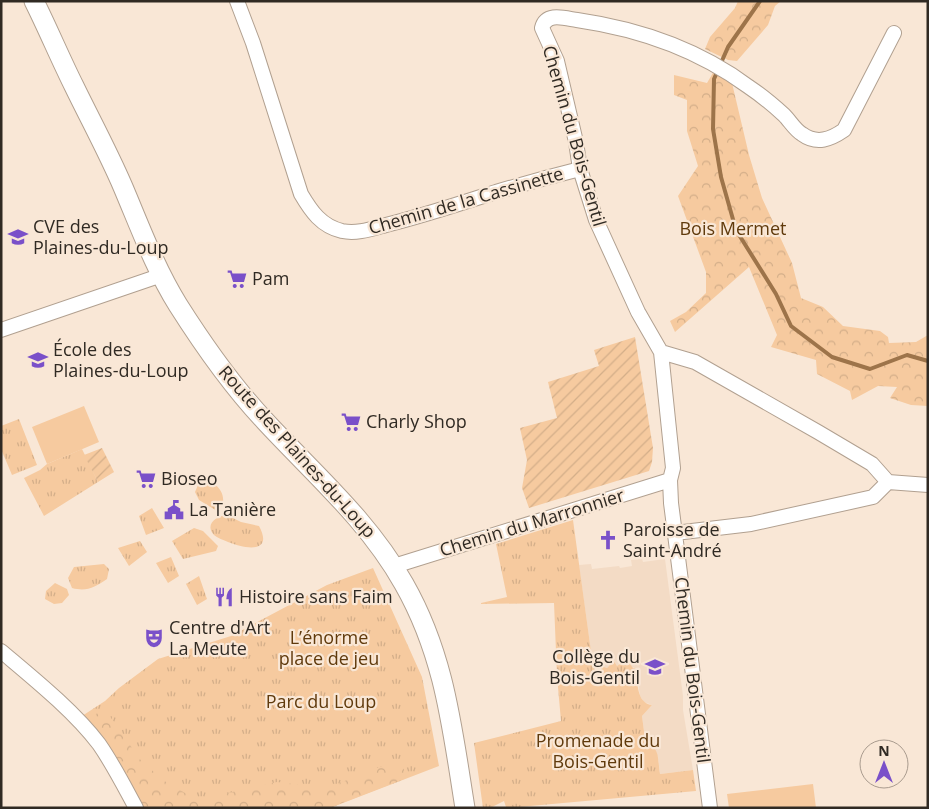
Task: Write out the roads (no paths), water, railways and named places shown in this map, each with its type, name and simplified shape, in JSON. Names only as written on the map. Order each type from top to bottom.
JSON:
[{"type":"main road","name":"Route des Plaines-du-Loup","points":[[38,2],[119,179],[149,250],[177,303],[210,354],[236,388],[264,420],[357,516],[378,542],[394,566],[416,607],[433,647],[440,672],[450,716],[465,808]]},
{"type":"street","name":"Chemin de la Cassinette","points":[[237,1],[253,43],[301,194],[319,220],[329,226],[358,232],[408,220],[511,187],[580,169]]},
{"type":"street","name":"Chemin du Bois-Gentil","points":[[710,808],[674,533],[670,480],[674,468],[661,352],[638,312],[596,220],[580,169],[576,142],[557,61],[542,28],[544,22],[551,17],[613,25],[666,41],[700,57],[748,86],[782,114],[802,135],[816,140],[831,138],[844,130],[894,33]]},
{"type":"street","points":[[1,330],[162,275]]},
{"type":"street","points":[[661,352],[694,362],[818,432],[872,464],[888,482],[928,485]]},
{"type":"street","name":"Chemin du Marronnier","points":[[394,566],[670,480]]},
{"type":"street","points":[[674,533],[751,524],[873,497],[888,482]]},
{"type":"street","points":[[1,651],[80,722],[99,745],[136,808]]},
{"type":"waterway","points":[[760,1],[728,47],[714,79],[713,129],[721,177],[736,230],[776,294],[791,326],[832,357],[870,369],[907,355],[928,361]]},
{"type":"place","name":"CVE des Plaines-du-Loup","points":[[18,237]]},
{"type":"place","name":"Pam","points":[[237,279]]},
{"type":"place","name":"École des Plaines-du-Loup","points":[[38,360]]},
{"type":"place","name":"Charly Shop","points":[[351,422]]},
{"type":"place","name":"Bioseo","points":[[146,479]]},
{"type":"place","name":"La Tanière","points":[[174,510]]},
{"type":"place","name":"Paroisse de Saint-André","points":[[608,540]]},
{"type":"place","name":"Histoire sans Faim","points":[[224,597]]},
{"type":"place","name":"Centre d'Art La Meute","points":[[154,638]]},
{"type":"place","name":"Collège du Bois-Gentil","points":[[655,667]]},
{"type":"park label","name":"Bois Mermet","points":[[733,229]]},
{"type":"park label","name":"L’énorme place de jeu","points":[[329,648]]},
{"type":"park label","name":"Parc du Loup","points":[[321,702]]},
{"type":"park label","name":"Promenade du Bois-Gentil","points":[[598,751]]}]
